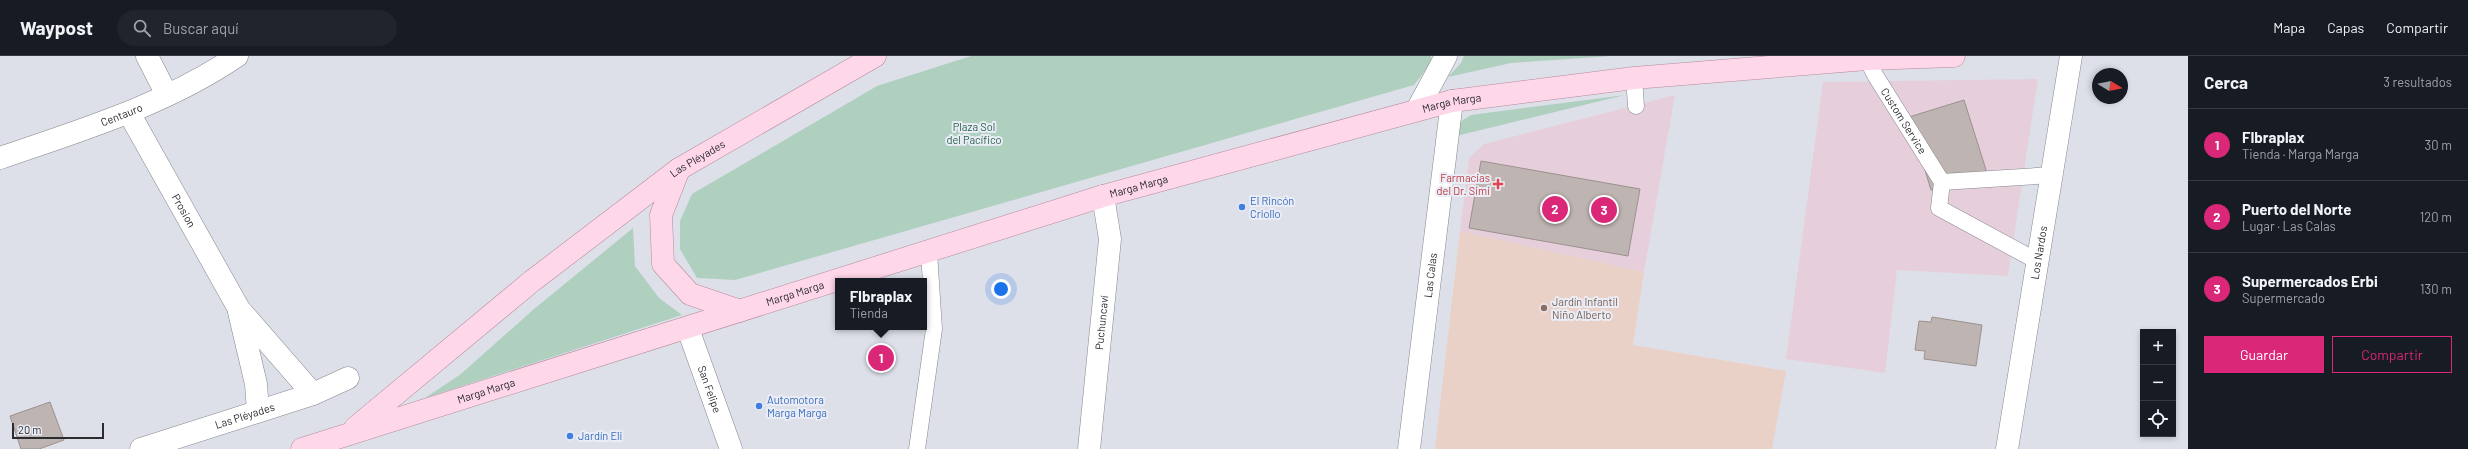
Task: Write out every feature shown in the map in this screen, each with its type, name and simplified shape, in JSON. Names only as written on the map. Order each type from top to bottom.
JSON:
[{"type":"main road","name":"Las Pléyades","points":[[532,281],[679,169],[875,56]]},
{"type":"main road","name":"Marga Marga","points":[[846,278],[1104,196],[1452,101],[1634,78],[1867,59],[1954,56]]},
{"type":"main road","points":[[679,169],[661,215],[663,264],[690,294],[740,311]]},
{"type":"main road","name":"Marga Marga","points":[[348,434],[532,281]]},
{"type":"main road","name":"Marga Marga","points":[[302,449],[688,329],[835,281]]},
{"type":"street","points":[[148,56],[167,95]]},
{"type":"street","name":"Centauro","points":[[0,158],[129,113],[209,75],[237,56]]},
{"type":"street","points":[[1417,110],[1446,56]]},
{"type":"street","name":"Los Nardos","points":[[2007,449],[2071,56]]},
{"type":"street","name":"Las Calas","points":[[1409,449],[1452,101]]},
{"type":"street","name":"Prosion","points":[[129,113],[239,309],[313,394]]},
{"type":"street","name":"Puchuncaví","points":[[1089,449],[1110,239],[1104,196]]},
{"type":"street","name":"Prosion","points":[[239,309],[256,384],[258,410]]},
{"type":"street","name":"San Felipe","points":[[688,329],[731,449]]},
{"type":"street","name":"Las Pléyades","points":[[141,449],[258,410],[313,394],[348,378]]},
{"type":"lane","name":"Custom Service","points":[[1867,59],[1875,76],[1942,182]]},
{"type":"lane","points":[[1634,78],[1636,106]]},
{"type":"lane","points":[[2037,261],[1939,208],[1942,182],[2052,175]]},
{"type":"lane","points":[[917,449],[934,329],[929,252]]},
{"type":"shaded area","points":[[2038,79],[2008,276],[1897,270],[1885,373],[1786,359],[1823,82]]},
{"type":"shaded area","points":[[1675,95],[1644,272],[1460,231],[1469,158],[1484,144]]},
{"type":"shaded area","name":"Jardín Infantil Niño Alberto","points":[[1460,231],[1644,272],[1633,345],[1786,371],[1772,449],[1435,449]]},
{"type":"green space","name":"Plaza Sol del Pacífico","points":[[971,56],[1431,56],[1431,63],[1414,85],[735,280],[697,278],[680,249],[680,221],[692,194],[877,86]]},
{"type":"green space","points":[[1464,56],[1612,56],[1511,63],[1448,77],[1461,63]]},
{"type":"green space","points":[[1625,95],[1452,137],[1455,125],[1471,115]]},
{"type":"green space","points":[[633,228],[635,266],[659,298],[682,315],[425,398],[461,374],[534,309]]},
{"type":"building","points":[[1964,100],[1987,173],[1931,190],[1909,117]]},
{"type":"building","points":[[1481,161],[1640,189],[1628,256],[1469,228]]},
{"type":"building","points":[[1932,317],[1982,325],[1976,366],[1924,359],[1925,351],[1915,350],[1919,321],[1931,322]]},
{"type":"building","points":[[50,402],[64,440],[39,449],[21,449],[10,416]]},
{"type":"place","name":"Farmacias del Dr. Simi","points":[[1498,184]]},
{"type":"place","name":"El Rincón Criollo","points":[[1242,207]]},
{"type":"place","name":"Puerto del Norte","points":[[1555,209]]},
{"type":"place","name":"Supermercados Erbi","points":[[1604,210]]},
{"type":"place","name":"Jardín Infantil Niño Alberto","points":[[1544,308]]},
{"type":"place","name":"FIbraplax","points":[[881,358]]},
{"type":"place","name":"Automotora Marga Marga","points":[[759,406]]},
{"type":"place","name":"Jardín Eli","points":[[570,436]]}]
